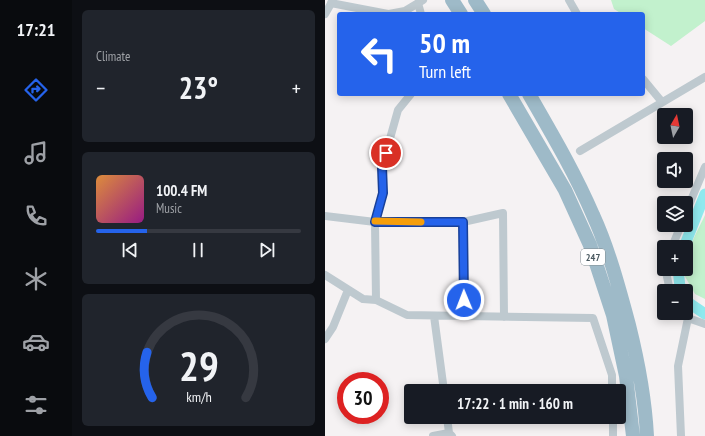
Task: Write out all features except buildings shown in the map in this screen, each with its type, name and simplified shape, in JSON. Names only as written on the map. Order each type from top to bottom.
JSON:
[{"type":"highway","points":[[452,0],[460,12]]},
{"type":"highway","points":[[475,0],[482,12]]},
{"type":"highway","name":"247","points":[[510,96],[565,190],[589,245],[613,315],[626,376],[633,436]]},
{"type":"highway","name":"247","points":[[530,96],[567,160],[593,214],[605,244],[622,298],[637,358],[647,436]]},
{"type":"street","points":[[569,0],[576,12]]},
{"type":"street","points":[[400,12],[405,11],[421,1]]},
{"type":"street","points":[[421,1],[421,12]]},
{"type":"street","points":[[325,14],[332,2],[380,12]]},
{"type":"street","points":[[580,151],[705,77]]},
{"type":"street","points":[[645,81],[662,102]]},
{"type":"street","points":[[376,300],[375,222],[383,193],[382,167],[398,110],[409,96]]},
{"type":"street","points":[[693,196],[705,167]]},
{"type":"street","points":[[325,216],[375,222],[463,222],[503,213],[504,317]]},
{"type":"street","points":[[463,222],[464,315]]},
{"type":"street","points":[[325,275],[363,299],[376,300],[407,315],[593,318],[612,375],[612,384]]},
{"type":"street","points":[[325,338],[333,327],[348,290]]},
{"type":"street","points":[[434,316],[443,384]]},
{"type":"street","points":[[693,319],[705,324]]},
{"type":"street","points":[[681,436],[678,366],[684,320]]},
{"type":"street","points":[[433,436],[451,434],[449,424]]},
{"type":"street","points":[[613,424],[613,436]]},
{"type":"green space","points":[[611,0],[705,0],[705,21],[671,46],[645,29],[645,12],[619,12],[614,9]]},
{"type":"green space","points":[[705,215],[705,299],[695,294],[693,290],[693,284],[689,284],[685,276],[693,276],[693,240]]},
{"type":"waterway","points":[[687,240],[705,194]]},
{"type":"waterway","points":[[679,276],[680,284]]},
{"type":"waterway","points":[[693,306],[705,314]]},
{"type":"slow traffic","points":[[375,221],[421,222]]},
{"type":"route","points":[[386,153],[382,167],[383,193],[375,222],[463,222],[464,300]]}]
